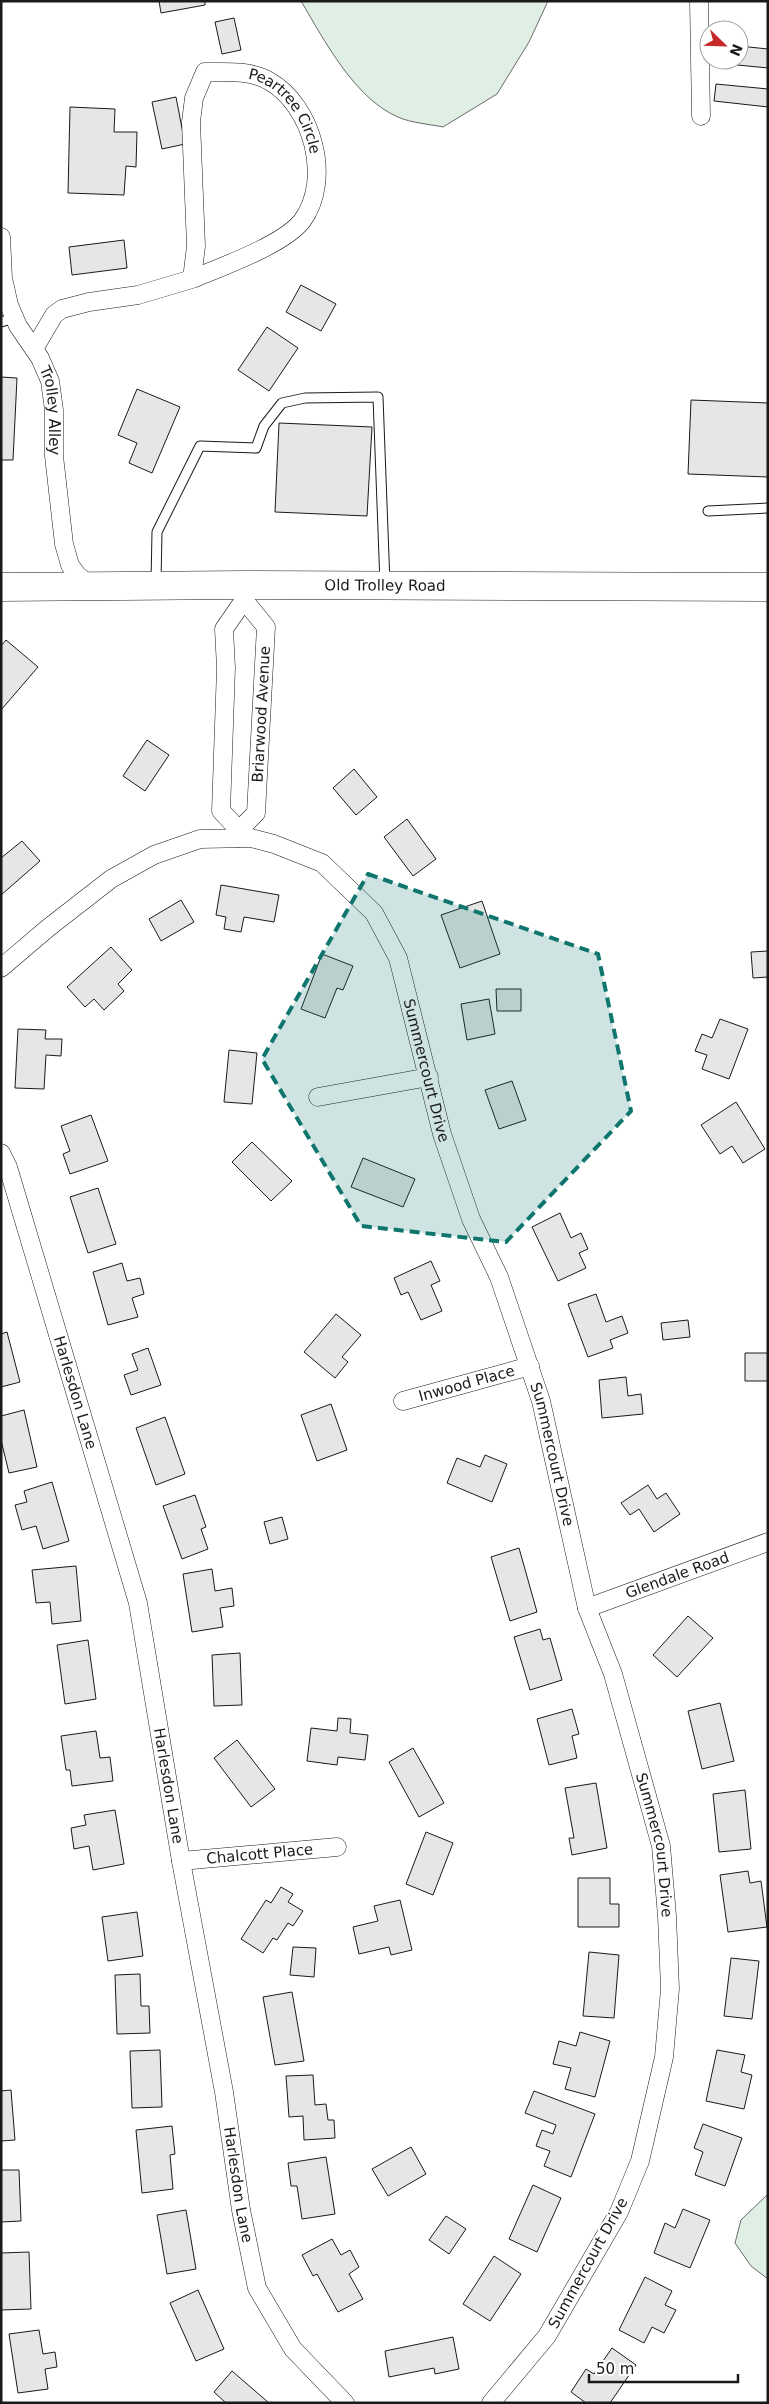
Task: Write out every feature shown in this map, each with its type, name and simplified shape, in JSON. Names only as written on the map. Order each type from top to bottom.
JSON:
[{"type":"main road","name":"Old Trolley Road","points":[[1,587],[156,585],[244,592],[385,585],[768,587]]},
{"type":"street","points":[[699,1],[702,116]]},
{"type":"street","name":"Peartree Circle","points":[[34,349],[54,315],[62,310],[89,302],[138,295],[192,279],[233,262],[273,242],[301,222],[311,205],[317,184],[314,151],[310,135],[295,103],[268,80],[239,73],[205,72],[194,98],[191,143],[196,246],[192,279]]},
{"type":"street","name":"Trolley Alley","points":[[1,237],[8,320],[34,349],[50,381],[54,410],[54,456],[64,544],[70,565],[77,575],[90,585]]},
{"type":"street","points":[[239,834],[221,811],[226,668],[224,629],[244,592]]},
{"type":"street","name":"Briarwood Avenue","points":[[239,834],[256,813],[266,626],[244,592]]},
{"type":"street","name":"Summercourt Drive","points":[[1,968],[48,928],[111,879],[154,855],[200,839],[239,834],[274,844],[322,863],[374,912],[398,958],[430,1077],[442,1134],[471,1219],[499,1277],[542,1401],[587,1608],[612,1674],[661,1846],[670,1989],[664,2057],[640,2161],[619,2212],[547,2336],[491,2403]]},
{"type":"street","points":[[318,1097],[430,1077]]},
{"type":"street","name":"Harlesdon Lane","points":[[1,1153],[8,1167],[138,1603],[181,1861],[224,2092],[241,2210],[257,2288],[293,2349],[345,2403]]},
{"type":"street","name":"Inwood Place","points":[[403,1401],[530,1366]]},
{"type":"street","name":"Glendale Road","points":[[587,1608],[768,1542]]},
{"type":"street","name":"Chalcott Place","points":[[181,1861],[337,1847]]},
{"type":"lane","points":[[156,585],[157,532],[200,446],[256,448],[264,426],[282,403],[305,398],[378,398],[385,585]]},
{"type":"lane","points":[[708,511],[768,508]]},
{"type":"highlighted area","points":[[368,874],[598,954],[631,1111],[506,1242],[361,1226],[262,1059]]},
{"type":"green space","points":[[301,1],[548,1],[529,42],[497,94],[443,127],[398,117],[368,97],[354,83],[330,50]]},
{"type":"green space","points":[[768,2194],[768,2279],[751,2266],[735,2243],[741,2220]]},
{"type":"building","points":[[159,1],[205,1],[205,5],[161,13]]},
{"type":"building","points":[[234,18],[241,50],[222,54],[215,22]]},
{"type":"building","points":[[749,47],[768,49],[768,68],[749,66]]},
{"type":"building","points":[[716,84],[768,89],[768,107],[714,101]]},
{"type":"building","points":[[176,97],[185,144],[162,149],[152,102]]},
{"type":"building","points":[[70,107],[115,109],[114,132],[137,132],[136,167],[126,166],[124,195],[68,193]]},
{"type":"building","points":[[124,240],[127,268],[72,275],[69,247]]},
{"type":"building","points":[[301,285],[336,304],[321,331],[286,312]]},
{"type":"building","points":[[267,327],[298,348],[269,391],[238,370]]},
{"type":"building","points":[[1,377],[17,378],[13,460],[1,460]]},
{"type":"building","points":[[137,389],[180,407],[152,473],[129,463],[137,443],[118,435]]},
{"type":"building","points":[[691,400],[768,403],[768,477],[688,474]]},
{"type":"building","points":[[279,423],[372,427],[367,516],[275,512]]},
{"type":"building","points":[[6,640],[38,667],[1,710],[1,646]]},
{"type":"building","points":[[147,740],[169,755],[145,791],[123,776]]},
{"type":"building","points":[[354,769],[377,797],[356,815],[333,788]]},
{"type":"building","points":[[407,819],[436,859],[413,876],[384,837]]},
{"type":"building","points":[[22,841],[40,861],[1,895],[1,858]]},
{"type":"building","points":[[221,885],[279,895],[274,922],[244,917],[241,932],[224,929],[226,917],[216,915]]},
{"type":"building","points":[[181,900],[194,922],[161,941],[149,919]]},
{"type":"building","points":[[482,901],[500,954],[460,968],[441,915]]},
{"type":"building","points":[[111,947],[132,970],[118,984],[124,991],[104,1010],[94,999],[85,1007],[67,987]]},
{"type":"building","points":[[768,951],[768,977],[753,978],[751,952]]},
{"type":"building","points":[[322,954],[353,966],[343,990],[337,988],[325,1018],[301,1009]]},
{"type":"building","points":[[496,989],[521,989],[521,1011],[497,1011]]},
{"type":"building","points":[[489,999],[495,1034],[467,1040],[461,1004]]},
{"type":"building","points":[[720,1019],[748,1029],[729,1079],[702,1069],[707,1055],[695,1051],[702,1034],[712,1038]]},
{"type":"building","points":[[18,1029],[46,1030],[45,1039],[62,1039],[61,1056],[46,1055],[44,1089],[15,1088]]},
{"type":"building","points":[[229,1050],[257,1053],[252,1104],[224,1102]]},
{"type":"building","points":[[512,1081],[526,1120],[499,1129],[485,1090]]},
{"type":"building","points":[[736,1102],[765,1149],[743,1163],[732,1146],[720,1154],[701,1125]]},
{"type":"building","points":[[91,1115],[108,1161],[70,1174],[63,1154],[70,1151],[61,1126]]},
{"type":"building","points":[[252,1142],[292,1181],[271,1201],[232,1162]]},
{"type":"building","points":[[363,1158],[415,1179],[403,1207],[351,1187]]},
{"type":"building","points":[[98,1188],[116,1244],[88,1253],[70,1197]]},
{"type":"building","points":[[560,1213],[571,1238],[581,1233],[588,1249],[579,1253],[586,1268],[558,1281],[532,1227]]},
{"type":"building","points":[[431,1261],[440,1281],[431,1285],[442,1311],[421,1320],[408,1292],[401,1295],[394,1278]]},
{"type":"building","points":[[122,1263],[127,1281],[140,1278],[144,1294],[132,1298],[138,1317],[108,1325],[93,1272]]},
{"type":"building","points":[[596,1294],[606,1322],[622,1316],[628,1333],[610,1340],[613,1348],[588,1357],[568,1304]]},
{"type":"building","points":[[336,1314],[361,1335],[342,1357],[348,1362],[335,1378],[304,1352]]},
{"type":"building","points":[[688,1320],[690,1337],[663,1340],[661,1323]]},
{"type":"building","points":[[7,1332],[20,1382],[1,1387],[1,1334]]},
{"type":"building","points":[[148,1348],[161,1385],[131,1395],[124,1375],[138,1370],[132,1354]]},
{"type":"building","points":[[745,1353],[768,1353],[768,1381],[745,1381]]},
{"type":"building","points":[[626,1377],[628,1396],[641,1394],[643,1414],[602,1418],[599,1380]]},
{"type":"building","points":[[331,1404],[347,1450],[317,1461],[301,1415]]},
{"type":"building","points":[[24,1410],[37,1467],[9,1473],[1,1440],[1,1416]]},
{"type":"building","points":[[165,1417],[185,1474],[156,1485],[136,1428]]},
{"type":"building","points":[[485,1455],[507,1464],[492,1502],[447,1483],[457,1458],[480,1467]]},
{"type":"building","points":[[52,1482],[69,1541],[43,1549],[36,1526],[22,1530],[15,1505],[27,1502],[24,1491]]},
{"type":"building","points":[[648,1485],[657,1499],[666,1493],[680,1514],[654,1532],[639,1509],[630,1515],[621,1503]]},
{"type":"building","points":[[195,1495],[206,1527],[201,1529],[208,1549],[182,1559],[163,1506]]},
{"type":"building","points":[[282,1517],[288,1539],[270,1544],[264,1522]]},
{"type":"building","points":[[519,1548],[537,1612],[510,1621],[491,1557]]},
{"type":"building","points":[[76,1566],[81,1621],[52,1624],[50,1602],[36,1603],[32,1570]]},
{"type":"building","points":[[212,1569],[215,1591],[232,1588],[234,1606],[220,1608],[223,1627],[192,1632],[183,1574]]},
{"type":"building","points":[[688,1616],[713,1638],[677,1677],[653,1655]]},
{"type":"building","points":[[540,1629],[543,1640],[550,1638],[562,1680],[530,1690],[514,1637]]},
{"type":"building","points":[[88,1640],[96,1699],[65,1704],[57,1645]]},
{"type":"building","points":[[240,1653],[242,1705],[214,1706],[212,1655]]},
{"type":"building","points":[[720,1703],[734,1761],[702,1769],[688,1711]]},
{"type":"building","points":[[572,1709],[579,1734],[572,1736],[577,1758],[549,1765],[537,1719]]},
{"type":"building","points":[[338,1718],[351,1719],[350,1733],[368,1735],[365,1760],[338,1757],[337,1765],[307,1761],[311,1728],[337,1731]]},
{"type":"building","points":[[96,1731],[100,1758],[110,1757],[113,1781],[72,1786],[70,1770],[66,1770],[61,1736]]},
{"type":"building","points":[[237,1740],[275,1789],[251,1807],[214,1758]]},
{"type":"building","points":[[413,1748],[444,1803],[419,1817],[389,1762]]},
{"type":"building","points":[[596,1783],[607,1848],[572,1855],[569,1838],[574,1838],[565,1788]]},
{"type":"building","points":[[745,1790],[751,1849],[719,1852],[713,1794]]},
{"type":"building","points":[[115,1810],[124,1864],[93,1870],[89,1846],[74,1849],[71,1828],[86,1825],[84,1815]]},
{"type":"building","points":[[426,1832],[453,1843],[433,1895],[406,1884]]},
{"type":"building","points":[[748,1871],[750,1883],[761,1881],[767,1927],[728,1932],[720,1875]]},
{"type":"building","points":[[578,1878],[610,1878],[610,1904],[619,1904],[619,1927],[578,1927]]},
{"type":"building","points":[[281,1887],[293,1894],[288,1902],[303,1911],[293,1926],[288,1923],[277,1940],[273,1938],[263,1953],[241,1939],[266,1900],[271,1903]]},
{"type":"building","points":[[400,1900],[412,1950],[391,1955],[389,1947],[359,1954],[353,1927],[378,1921],[374,1906]]},
{"type":"building","points":[[137,1912],[143,1956],[108,1961],[102,1917]]},
{"type":"building","points":[[293,1947],[316,1948],[314,1977],[290,1975]]},
{"type":"building","points":[[589,1952],[619,1955],[614,2018],[583,2016]]},
{"type":"building","points":[[731,1958],[759,1961],[752,2019],[724,2016]]},
{"type":"building","points":[[140,1974],[141,2006],[149,2006],[150,2033],[117,2034],[115,1975]]},
{"type":"building","points":[[292,1992],[304,2061],[275,2065],[263,1997]]},
{"type":"building","points":[[580,2032],[610,2041],[595,2097],[565,2089],[571,2068],[553,2064],[559,2041],[576,2046]]},
{"type":"building","points":[[160,2050],[162,2107],[132,2108],[130,2051]]},
{"type":"building","points":[[717,2050],[745,2055],[741,2072],[752,2075],[744,2109],[706,2101]]},
{"type":"building","points":[[313,2075],[315,2105],[326,2104],[328,2120],[334,2120],[335,2138],[304,2140],[303,2116],[289,2117],[286,2076]]},
{"type":"building","points":[[11,2090],[15,2140],[1,2141],[1,2091]]},
{"type":"building","points":[[534,2091],[595,2114],[571,2177],[544,2166],[550,2151],[536,2146],[542,2130],[553,2134],[556,2125],[525,2113]]},
{"type":"building","points":[[703,2124],[742,2138],[725,2186],[695,2175],[703,2152],[694,2148]]},
{"type":"building","points":[[172,2126],[175,2154],[170,2155],[173,2189],[142,2193],[136,2130]]},
{"type":"building","points":[[411,2147],[426,2174],[388,2196],[372,2169]]},
{"type":"building","points":[[326,2157],[335,2214],[302,2219],[297,2186],[291,2186],[288,2163]]},
{"type":"building","points":[[1,2170],[19,2170],[21,2221],[1,2222]]},
{"type":"building","points":[[533,2185],[561,2198],[537,2252],[509,2239]]},
{"type":"building","points":[[683,2209],[710,2220],[690,2268],[654,2253],[665,2223],[675,2228]]},
{"type":"building","points":[[186,2210],[196,2269],[167,2274],[157,2215]]},
{"type":"building","points":[[446,2216],[466,2229],[449,2254],[429,2240]]},
{"type":"building","points":[[332,2239],[341,2255],[350,2250],[359,2267],[349,2274],[363,2299],[338,2312],[317,2274],[313,2276],[302,2255]]},
{"type":"building","points":[[29,2252],[31,2309],[1,2310],[1,2253]]},
{"type":"building","points":[[494,2256],[521,2274],[490,2321],[463,2304]]},
{"type":"building","points":[[645,2277],[672,2291],[665,2305],[676,2310],[664,2333],[652,2327],[644,2343],[619,2330]]},
{"type":"building","points":[[198,2290],[224,2349],[196,2361],[170,2303]]},
{"type":"building","points":[[39,2330],[43,2354],[55,2352],[57,2367],[45,2369],[48,2389],[18,2393],[9,2334]]},
{"type":"building","points":[[453,2337],[459,2369],[435,2374],[434,2368],[389,2377],[385,2351]]},
{"type":"building","points":[[612,2348],[636,2365],[610,2403],[586,2403],[571,2392],[586,2369],[594,2374]]},
{"type":"building","points":[[232,2371],[269,2403],[226,2403],[214,2392]]}]
